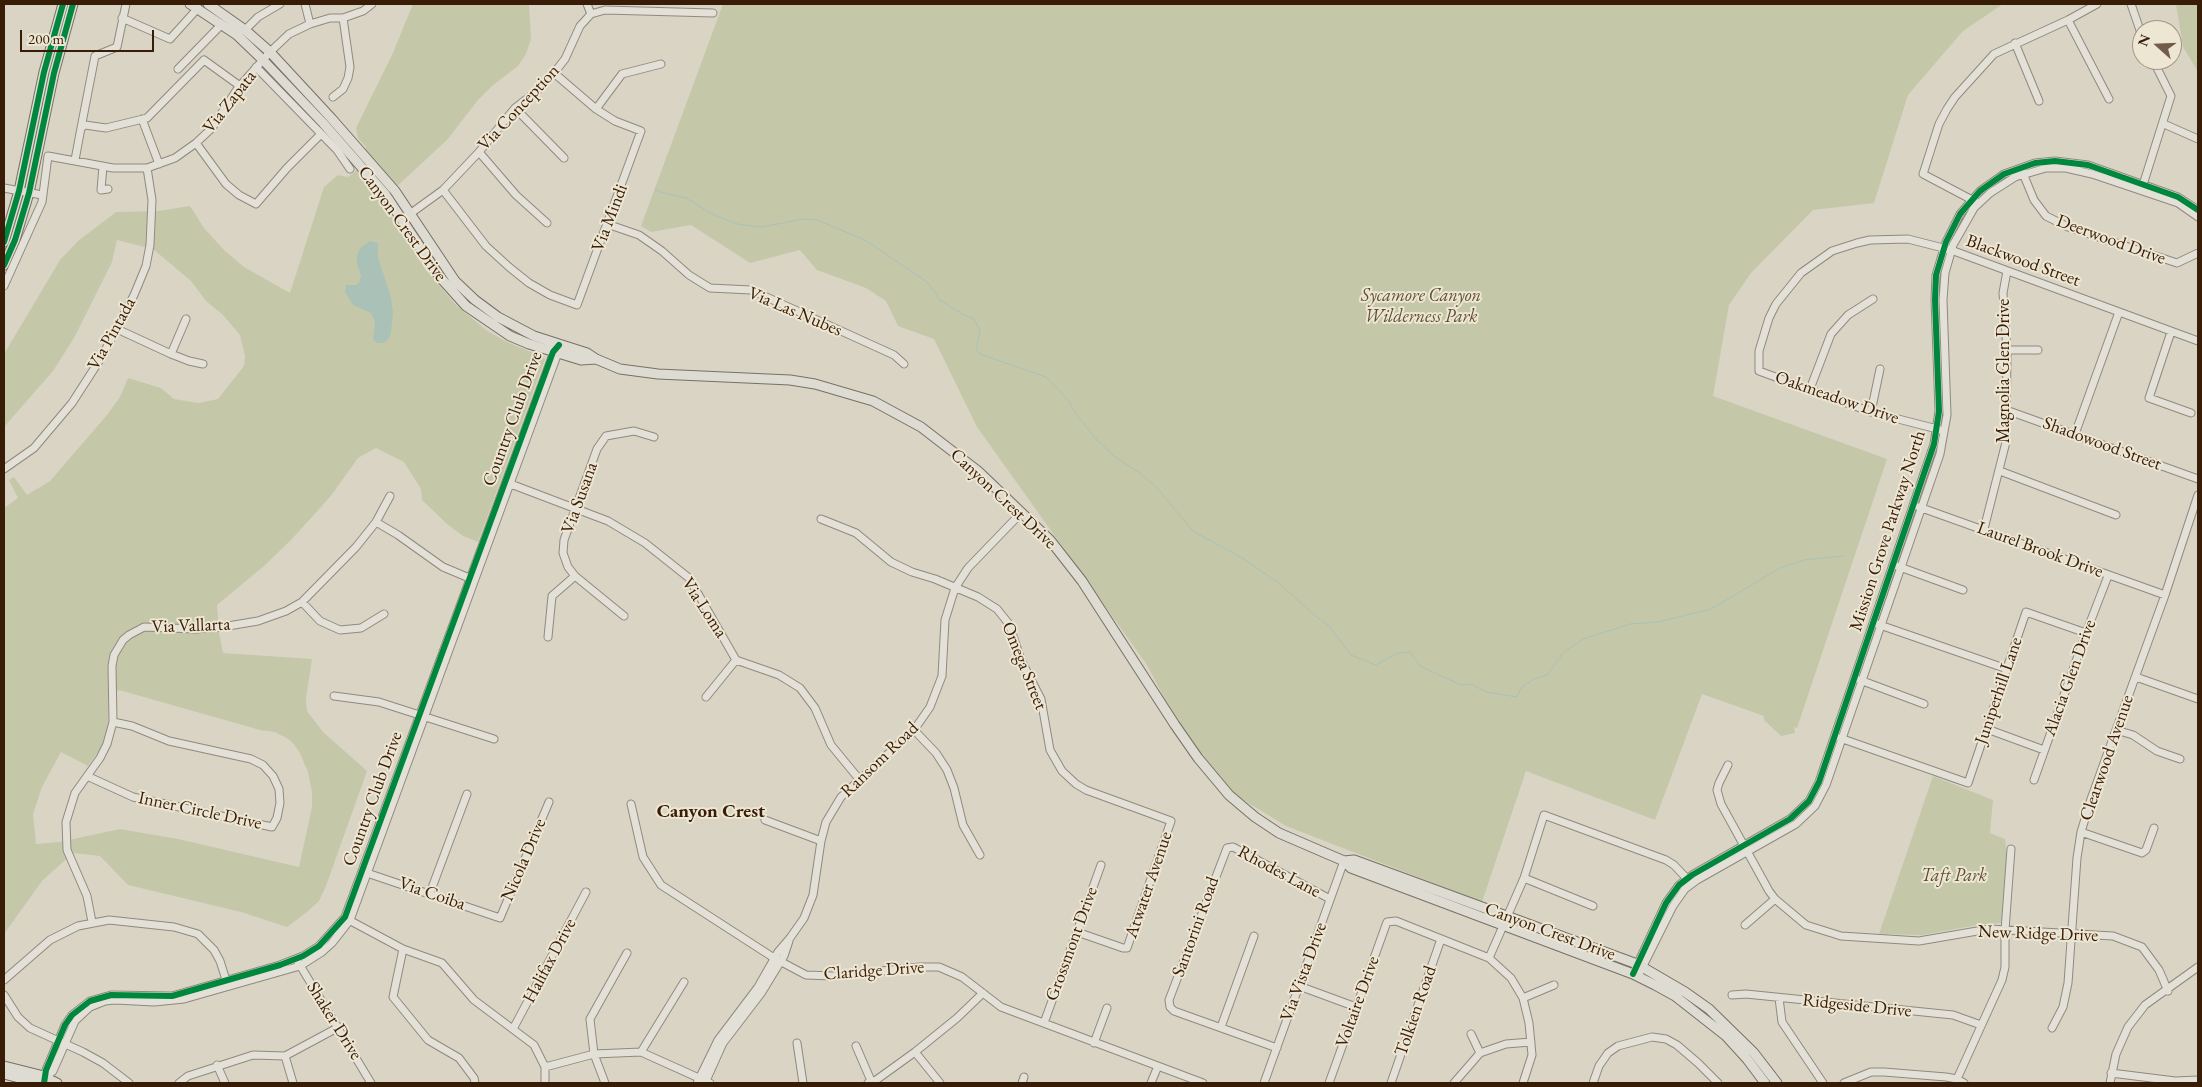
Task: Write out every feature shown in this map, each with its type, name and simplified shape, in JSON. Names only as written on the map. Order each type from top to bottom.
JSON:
[{"type":"main road","points":[[4,265],[15,240],[44,72],[63,4]]},
{"type":"main road","points":[[4,242],[24,192],[73,4]]},
{"type":"main road","name":"Canyon Crest Drive","points":[[208,4],[245,30],[270,52],[380,172],[411,212],[449,272],[475,300],[516,329],[557,350]]},
{"type":"main road","name":"Canyon Crest Drive","points":[[194,6],[222,24],[263,60],[370,176],[403,219],[439,276],[466,306],[510,336],[557,350],[587,353],[596,360],[620,369],[658,374],[790,380],[815,384],[873,401],[921,427],[978,472],[1050,540],[1082,581],[1175,725],[1228,795],[1279,833],[1344,861],[1351,868],[1636,975],[1675,996],[1702,1016],[1731,1042],[1765,1083]]},
{"type":"main road","name":"Canyon Crest Drive","points":[[1344,861],[1354,860],[1640,966],[1709,1009],[1754,1053],[1777,1083]]},
{"type":"main road","points":[[4,1066],[42,1081]]},
{"type":"main road","points":[[4,1074],[57,1083]]},
{"type":"street","points":[[75,160],[95,56],[117,47],[126,4]]},
{"type":"street","points":[[245,30],[258,17],[277,4]]},
{"type":"street","points":[[305,4],[310,24]]},
{"type":"street","name":"Via Zapata","points":[[42,196],[48,156],[103,166],[147,168],[175,158],[196,144],[212,128],[240,86],[289,34],[310,24],[330,18],[343,18],[363,12],[372,4]]},
{"type":"street","points":[[587,4],[591,14],[605,10],[714,13]]},
{"type":"street","points":[[1976,201],[1923,174],[1939,124],[1956,97],[1994,54],[2068,20],[2097,4]]},
{"type":"street","points":[[2131,4],[2136,20]]},
{"type":"street","points":[[122,18],[170,39],[194,6]]},
{"type":"street","name":"Via Conception","points":[[403,219],[443,190],[480,152],[515,108],[537,91],[554,73],[565,59],[580,26],[591,14]]},
{"type":"street","points":[[333,97],[343,89],[350,67],[343,18]]},
{"type":"street","points":[[2068,20],[2109,99]]},
{"type":"street","points":[[178,69],[222,24]]},
{"type":"street","points":[[2015,43],[2040,101]]},
{"type":"street","points":[[81,128],[87,124],[106,128],[147,118],[204,60],[240,86]]},
{"type":"street","points":[[554,73],[596,109],[622,74],[661,64]]},
{"type":"street","points":[[256,67],[337,150],[350,169]]},
{"type":"street","points":[[2142,188],[2164,124],[2171,96],[2158,70]]},
{"type":"street","points":[[515,108],[564,158]]},
{"type":"street","name":"Via Mindi","points":[[443,190],[486,246],[508,267],[529,283],[550,295],[578,305],[641,131],[615,122],[596,109]]},
{"type":"street","points":[[142,119],[159,164]]},
{"type":"street","points":[[2164,124],[2198,139]]},
{"type":"street","points":[[196,144],[226,184],[239,196],[256,204],[287,168],[321,134]]},
{"type":"street","points":[[480,152],[516,195],[547,223]]},
{"type":"street","name":"Mission Grove Parkway North","points":[[1636,975],[1673,906],[1690,882],[1790,819],[1809,801],[1839,738],[1918,507],[1940,430],[1935,298],[1936,275],[1980,191],[1996,178],[2022,171],[2044,161],[2066,161],[2088,165],[2178,204],[2198,216]]},
{"type":"street","points":[[103,166],[101,190],[108,189]]},
{"type":"street","name":"Via Pintada","points":[[4,469],[34,448],[72,403],[117,329],[146,266],[150,245],[152,200],[147,168]]},
{"type":"street","name":"Deerwood Drive","points":[[2022,171],[2034,200],[2046,216],[2068,227],[2177,263],[2198,252]]},
{"type":"street","points":[[4,188],[42,196],[39,212],[4,286]]},
{"type":"street","name":"Mission Grove Parkway North","points":[[2142,188],[2178,197],[2198,210]]},
{"type":"street","name":"Via Las Nubes","points":[[607,224],[639,236],[662,251],[689,276],[710,288],[751,290],[894,355],[904,364]]},
{"type":"street","name":"Blackwood Street","points":[[1758,371],[1764,331],[1776,304],[1792,282],[1811,264],[1832,251],[1870,240],[1908,240],[1948,249],[2198,341]]},
{"type":"street","name":"Magnolia Glen Drive","points":[[1984,529],[2006,442],[2007,350],[2003,293],[2007,271]]},
{"type":"street","points":[[1810,389],[1831,334],[1848,315],[1873,299]]},
{"type":"street","points":[[2075,434],[2119,312]]},
{"type":"street","points":[[171,354],[186,319]]},
{"type":"street","points":[[117,329],[171,354],[203,364]]},
{"type":"street","points":[[2171,332],[2149,398],[2191,413]]},
{"type":"street","name":"Country Club Drive","points":[[42,1081],[72,1014],[98,997],[124,994],[172,996],[298,963],[322,952],[332,943],[347,919],[366,872],[557,350]]},
{"type":"street","points":[[2007,350],[2038,350]]},
{"type":"street","points":[[1871,412],[1880,369]]},
{"type":"street","name":"Oakmeadow Drive","points":[[1758,371],[1871,412],[1940,430]]},
{"type":"street","name":"Shadowood Street","points":[[2006,410],[2198,479]]},
{"type":"street","name":"Via Susana","points":[[624,616],[575,576],[568,567],[563,553],[564,540],[597,449],[606,436],[634,431],[654,437]]},
{"type":"street","points":[[2000,471],[2116,515]]},
{"type":"street","name":"Via Loma","points":[[508,484],[608,521],[645,543],[689,578],[736,660]]},
{"type":"street","name":"Clearwood Avenue","points":[[2052,1028],[2063,1007],[2068,983],[2077,858],[2081,832],[2091,799],[2166,595],[2198,495]]},
{"type":"street","name":"Via Vallarta","points":[[92,922],[87,896],[67,850],[65,830],[70,803],[104,751],[113,722],[112,666],[117,650],[129,634],[149,626],[196,629],[258,621],[286,611],[302,602],[336,570],[376,522],[390,496]]},
{"type":"street","name":"Laurel Brook Drive","points":[[1918,507],[2166,595]]},
{"type":"street","name":"Ransom Road","points":[[703,1082],[718,1040],[777,960],[804,918],[813,895],[821,841],[826,822],[841,796],[914,730],[930,707],[940,682],[944,661],[946,615],[956,588],[968,568],[1020,513]]},
{"type":"street","name":"Omega Street","points":[[821,519],[856,533],[891,562],[912,572],[935,578],[988,602],[1000,612],[1009,624],[1021,660],[1042,702],[1050,750],[1065,774],[1086,790],[1166,818],[1171,822]]},
{"type":"street","points":[[376,522],[398,535],[443,568],[473,580]]},
{"type":"street","points":[[1897,566],[1963,590]]},
{"type":"street","points":[[548,637],[552,596],[575,576]]},
{"type":"street","name":"Alacia Glen Drive","points":[[2034,780],[2108,576]]},
{"type":"street","points":[[302,602],[320,621],[340,630],[361,628],[384,614]]},
{"type":"street","name":"Juniperhill Lane","points":[[1839,738],[1968,783],[2026,612],[2086,633]]},
{"type":"street","points":[[1878,624],[2007,670]]},
{"type":"street","points":[[706,696],[736,660],[779,675],[800,688],[816,708],[831,745],[859,779]]},
{"type":"street","points":[[2136,677],[2198,699]]},
{"type":"street","points":[[1858,680],[1924,704]]},
{"type":"street","points":[[334,696],[379,702],[494,739]]},
{"type":"street","name":"Inner Circle Drive","points":[[87,776],[121,793],[138,798],[272,827],[280,803],[279,789],[273,776],[263,765],[251,758],[169,741],[132,726],[113,722]]},
{"type":"street","points":[[914,730],[936,753],[947,770],[954,788],[963,825],[980,855]]},
{"type":"street","points":[[1986,730],[2044,750]]},
{"type":"street","points":[[2116,730],[2133,735],[2157,751],[2180,759]]},
{"type":"street","name":"New Ridge Drive","points":[[1728,764],[1718,783],[1718,796],[1745,849],[1775,899],[1806,925],[1841,936],[1919,941],[1975,930],[2113,936],[2142,947],[2159,970],[2168,991]]},
{"type":"street","points":[[430,893],[467,794]]},
{"type":"street","name":"Nicola Drive","points":[[500,918],[549,802]]},
{"type":"street","name":"Claridge Drive","points":[[631,804],[643,856],[662,885],[777,960],[806,975],[833,976],[920,967],[939,967],[962,978],[1001,1007],[1203,1083]]},
{"type":"street","points":[[1489,958],[1524,878],[1544,815],[1666,860],[1674,865],[1690,882]]},
{"type":"street","points":[[765,820],[821,841]]},
{"type":"street","name":"Atwater Avenue","points":[[1077,932],[1126,948],[1171,822]]},
{"type":"street","points":[[2081,832],[2142,853],[2146,850],[2154,828]]},
{"type":"street","name":"Rhodes Lane","points":[[1227,848],[1232,847],[1242,851],[1330,899]]},
{"type":"street","name":"Santorini Road","points":[[1221,1027],[1174,1011],[1170,1007],[1170,1000],[1227,848]]},
{"type":"street","points":[[1844,1083],[1871,1072],[1912,1074],[1961,1081],[1981,1025],[1996,997],[2005,967],[2005,930],[2011,849]]},
{"type":"street","name":"Via Vista Drive","points":[[1264,1083],[1344,861]]},
{"type":"street","name":"Grossmont Drive","points":[[1044,1024],[1101,865]]},
{"type":"street","name":"Via Coiba","points":[[366,872],[500,918]]},
{"type":"street","points":[[1524,878],[1593,906]]},
{"type":"street","name":"Halifax Drive","points":[[513,1030],[586,892]]},
{"type":"street","points":[[1745,925],[1775,899]]},
{"type":"street","points":[[347,919],[403,949],[442,963],[474,1000],[534,1045],[545,1067],[545,1083]]},
{"type":"street","points":[[4,980],[50,940],[66,931],[92,922],[123,920],[185,929],[198,934],[214,950],[220,961],[226,983]]},
{"type":"street","name":"Voltaire Drive","points":[[1329,1083],[1387,922],[1396,921],[1441,939]]},
{"type":"street","points":[[1254,936],[1221,1027],[1277,1048]]},
{"type":"street","points":[[1441,939],[1489,958],[1510,978],[1523,998],[1529,1023],[1532,1055],[1523,1083]]},
{"type":"street","name":"Tolkien Road","points":[[1391,1083],[1441,939]]},
{"type":"street","points":[[403,949],[393,997],[428,1040],[459,1058],[474,1078],[475,1083]]},
{"type":"street","points":[[605,1083],[594,1054],[590,1020],[627,953]]},
{"type":"street","name":"Shaker Drive","points":[[298,963],[371,1083]]},
{"type":"street","points":[[2110,1083],[2116,1054],[2128,1027],[2145,1005],[2168,991],[2198,967]]},
{"type":"street","points":[[641,1052],[684,982]]},
{"type":"street","points":[[1523,998],[1554,985]]},
{"type":"street","points":[[1299,986],[1356,1007]]},
{"type":"street","points":[[856,1046],[871,1083],[915,1052],[958,1018],[983,993]]},
{"type":"street","name":"Ridgeside Drive","points":[[1732,995],[1746,994],[1953,1015],[1981,1025]]},
{"type":"street","points":[[4,995],[13,1011],[23,1023],[37,1032],[103,1063],[129,1083]]},
{"type":"street","points":[[1779,998],[1782,1022],[1823,1083]]},
{"type":"street","points":[[1094,1043],[1107,1008]]},
{"type":"street","points":[[179,1083],[188,1076],[217,1065],[253,1055],[285,1056],[338,1027]]},
{"type":"street","points":[[1470,1034],[1480,1053]]},
{"type":"street","points":[[1593,1083],[1599,1066],[1608,1053],[1618,1046],[1652,1037],[1677,1045],[1698,1062],[1718,1083]]},
{"type":"street","points":[[1454,1083],[1480,1053],[1506,1044],[1531,1042]]},
{"type":"street","points":[[797,1043],[803,1083]]},
{"type":"street","points":[[545,1067],[594,1054],[641,1052],[703,1082]]},
{"type":"street","points":[[915,1052],[940,1083]]},
{"type":"street","points":[[285,1056],[293,1083]]},
{"type":"street","points":[[217,1065],[225,1083]]},
{"type":"street","points":[[1152,1083],[1158,1066]]},
{"type":"street","points":[[1911,1083],[1912,1074]]},
{"type":"street","points":[[2111,1074],[2175,1082],[2198,1080]]},
{"type":"green space","points":[[413,4],[529,4],[531,39],[526,54],[518,66],[492,86],[478,100],[447,140],[381,201],[425,269],[455,304],[486,330],[507,342],[545,359],[478,542],[463,536],[447,524],[422,500],[421,489],[404,462],[376,448],[358,458],[330,497],[291,540],[264,566],[217,605],[223,653],[312,659],[306,699],[307,711],[323,732],[367,771],[326,886],[319,901],[307,912],[287,927],[241,912],[128,885],[100,856],[73,853],[42,881],[4,934],[4,508],[18,498],[9,480],[14,477],[27,495],[50,481],[107,415],[120,397],[128,378],[161,388],[174,399],[198,403],[218,399],[244,366],[245,356],[240,335],[223,315],[206,301],[191,281],[153,249],[117,240],[112,262],[74,338],[53,371],[4,427],[4,354],[60,260],[78,241],[116,212],[158,211],[190,206],[204,228],[224,250],[244,267],[290,293],[324,187],[338,175],[348,177],[355,172],[366,147],[358,138],[356,128],[392,55]],"holes":[[[119,690],[260,730],[275,732],[290,740],[299,751],[308,772],[312,792],[312,807],[299,867],[178,839],[120,829],[59,842],[36,844],[33,814],[42,787],[61,752],[88,766],[100,749],[105,737],[108,723],[108,696]]]},
{"type":"green space","name":"Sycamore Canyon Wilderness Park","points":[[723,4],[2003,4],[1963,31],[1908,95],[1874,203],[1813,210],[1751,273],[1729,305],[1713,396],[1887,459],[1797,728],[1794,727],[1795,733],[1781,736],[1764,720],[1764,716],[1702,694],[1655,820],[1526,771],[1482,902],[1286,826],[1232,793],[1200,755],[1172,713],[1147,665],[977,427],[934,339],[898,326],[886,301],[866,288],[817,270],[800,250],[750,263],[691,225],[651,232],[641,226]]},
{"type":"green space","points":[[2176,4],[2198,4],[2198,72],[2183,47],[2182,20],[2179,20]]},
{"type":"green space","name":"Taft Park","points":[[1933,776],[1993,800],[1990,833],[2005,839],[2007,856],[2003,923],[1983,924],[1922,935],[1879,934]]},
{"type":"shaded area","points":[[370,241],[378,243],[378,257],[391,298],[393,313],[391,332],[389,338],[384,343],[377,343],[373,339],[375,322],[371,313],[353,305],[345,292],[346,285],[356,285],[359,283],[361,275],[357,264],[357,255],[361,247]]},
{"type":"waterway","points":[[655,189],[686,198],[712,214],[737,224],[762,227],[803,219],[817,220],[863,239],[874,246],[927,282],[940,300],[974,319],[980,331],[976,349],[980,354],[1046,377],[1068,400],[1076,414],[1098,441],[1115,457],[1140,473],[1157,488],[1193,531],[1244,559],[1280,584],[1328,625],[1351,655],[1376,665],[1398,653],[1410,652],[1420,666],[1461,685],[1471,684],[1487,692],[1517,697],[1521,688],[1534,679],[1547,675],[1564,652],[1583,639],[1630,624],[1658,622],[1711,609],[1780,568],[1804,560],[1843,556]]},
{"type":"cycle path","points":[[4,242],[19,191],[44,72],[63,4]]},
{"type":"cycle path","points":[[4,265],[15,240],[29,193],[54,73],[73,4]]},
{"type":"cycle path","points":[[1633,974],[1666,903],[1679,885],[1692,875],[1790,819],[1809,801],[1819,782],[1934,444],[1939,411],[1935,299],[1936,275],[1946,242],[1960,214],[1980,191],[2004,174],[2035,163],[2055,161],[2088,165],[2178,197],[2198,210]]},
{"type":"cycle path","points":[[44,1083],[46,1070],[65,1025],[72,1015],[90,1001],[111,995],[172,996],[280,965],[303,956],[319,946],[345,917],[553,352],[559,345]]},
{"type":"district","name":"Canyon Crest","points":[[711,812]]}]
